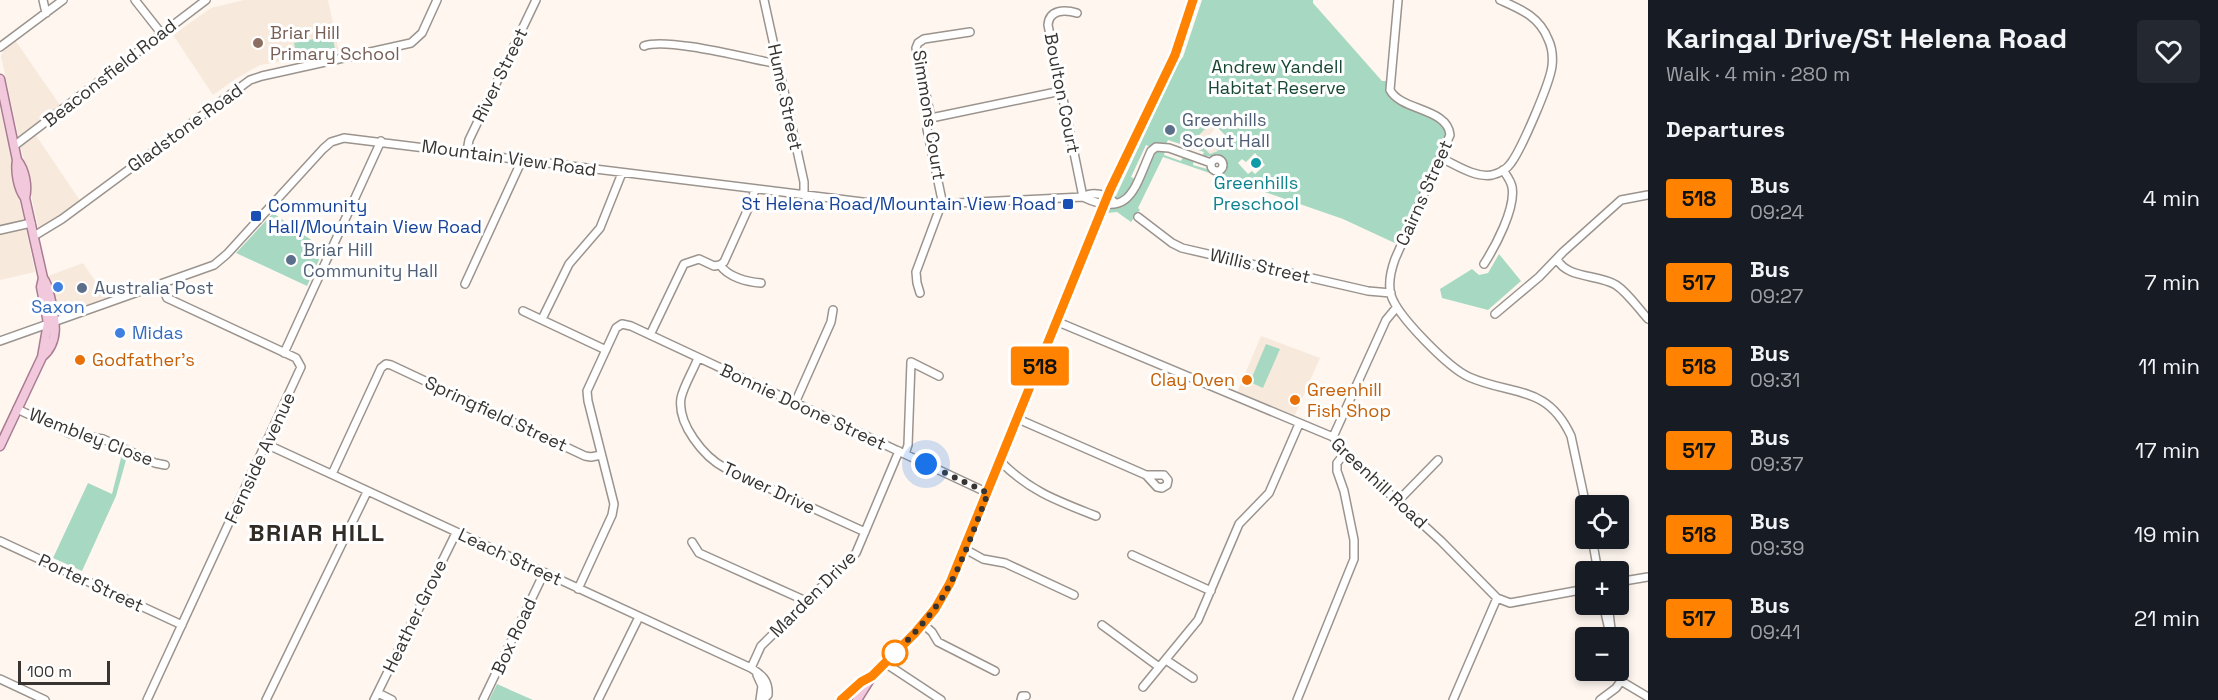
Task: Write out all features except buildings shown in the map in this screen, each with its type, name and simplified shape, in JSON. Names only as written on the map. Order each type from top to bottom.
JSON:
[{"type":"main road","points":[[841,700],[885,663],[923,624],[942,597],[965,549],[1109,201],[1175,55],[1192,0]]},
{"type":"main road","points":[[0,79],[17,160],[22,168],[27,188],[25,198],[43,278],[48,286],[54,339],[42,357]]},
{"type":"main road","points":[[0,446],[42,357],[51,323]]},
{"type":"main road","points":[[857,700],[872,676]]},
{"type":"main road","points":[[864,700],[867,686]]},
{"type":"street","points":[[43,0],[46,13]]},
{"type":"street","points":[[0,47],[63,0]]},
{"type":"street","points":[[135,0],[161,33]]},
{"type":"street","name":"Beaconsfield Road","points":[[14,146],[206,0]]},
{"type":"street","name":"Gladstone Road","points":[[34,238],[250,80],[411,43],[422,33],[437,0]]},
{"type":"street","name":"River Street","points":[[466,151],[469,140],[536,0]]},
{"type":"street","name":"Hume Street","points":[[764,0],[804,182],[804,195]]},
{"type":"street","name":"Cairns Street","points":[[1391,293],[1390,280],[1395,259],[1449,138],[1449,127],[1440,118],[1393,96],[1390,90],[1398,0]]},
{"type":"street","points":[[1441,158],[1481,175],[1494,175],[1503,170],[1511,163],[1547,84],[1553,61],[1549,40],[1536,20],[1500,0]]},
{"type":"street","name":"Boulton Court","points":[[1077,13],[1066,11],[1054,13],[1048,21],[1083,197]]},
{"type":"street","name":"Simmons Court","points":[[942,205],[927,129],[931,118],[917,45],[924,39],[970,32]]},
{"type":"street","points":[[644,46],[658,44],[698,49],[778,64]]},
{"type":"street","points":[[931,118],[1061,91]]},
{"type":"street","name":"Mountain View Road","points":[[0,341],[209,268],[222,259],[331,142],[350,137],[895,206],[1083,197],[1109,201]]},
{"type":"street","points":[[161,285],[167,298],[284,352],[381,141]]},
{"type":"street","points":[[1109,201],[1122,202],[1130,197],[1151,151],[1156,147],[1169,148],[1212,163]]},
{"type":"street","points":[[465,284],[522,160]]},
{"type":"street","points":[[1484,264],[1496,243],[1512,202],[1512,186],[1503,170]]},
{"type":"street","points":[[542,319],[569,264],[600,228],[622,173]]},
{"type":"street","points":[[720,265],[752,200],[755,189]]},
{"type":"street","points":[[1495,314],[1539,277],[1622,200],[1648,195]]},
{"type":"street","points":[[920,293],[916,272],[942,205]]},
{"type":"street","name":"Willis Street","points":[[1138,217],[1182,248],[1368,291],[1391,293]]},
{"type":"street","points":[[0,230],[31,224]]},
{"type":"street","points":[[650,335],[684,264],[699,259],[714,266],[720,265]]},
{"type":"street","points":[[1557,259],[1565,269],[1605,280],[1618,287],[1648,319]]},
{"type":"street","points":[[720,265],[724,270],[749,282],[762,283]]},
{"type":"street","points":[[1391,293],[1396,308],[1406,321],[1459,372],[1472,379],[1532,395],[1552,408],[1571,436],[1584,495]]},
{"type":"street","points":[[1333,437],[1386,320],[1396,308]]},
{"type":"street","points":[[795,403],[831,322],[832,310]]},
{"type":"street","points":[[523,311],[606,350],[587,394],[614,510],[578,588]]},
{"type":"street","name":"Greenhill Road","points":[[1058,322],[1333,437],[1345,453],[1441,541],[1497,598]]},
{"type":"street","name":"Bonnie Doone Street","points":[[606,350],[619,325],[631,326],[988,493]]},
{"type":"street","points":[[30,330],[42,337],[44,346]]},
{"type":"street","name":"Fernside Avenue","points":[[147,700],[300,368],[296,358],[284,352]]},
{"type":"street","name":"Tower Drive","points":[[698,358],[681,401],[688,429],[694,440],[719,465],[865,532]]},
{"type":"street","name":"Marden Drive","points":[[752,669],[761,646],[854,556],[902,453],[908,445],[911,362],[939,376]]},
{"type":"street","name":"Springfield Street","points":[[332,474],[381,368],[386,364],[585,456],[601,455]]},
{"type":"street","name":"Wembley Close","points":[[17,409],[71,434],[103,439],[155,463],[165,465]]},
{"type":"street","points":[[1018,419],[1146,475]]},
{"type":"street","points":[[1143,687],[1198,620],[1239,524],[1269,493],[1299,424]]},
{"type":"street","name":"Leach Street","points":[[266,444],[752,669]]},
{"type":"street","points":[[1297,700],[1354,559],[1354,540],[1344,491],[1337,471],[1337,463],[1345,453]]},
{"type":"street","points":[[1398,501],[1438,460]]},
{"type":"street","points":[[1001,462],[1046,497],[1096,516]]},
{"type":"street","points":[[266,700],[367,492]]},
{"type":"street","name":"Heather Grove","points":[[376,696],[456,533]]},
{"type":"street","name":"Porter Street","points":[[0,541],[182,625]]},
{"type":"street","points":[[692,542],[699,553],[806,601]]},
{"type":"street","points":[[965,549],[983,559],[1005,563],[1074,595]]},
{"type":"street","points":[[1132,555],[1211,591]]},
{"type":"street","name":"Box Road","points":[[483,700],[544,573]]},
{"type":"street","points":[[1629,580],[1648,577]]},
{"type":"street","points":[[1453,700],[1497,598],[1510,603],[1575,590]]},
{"type":"street","points":[[1606,615],[1611,638],[1609,615]]},
{"type":"street","points":[[598,700],[639,617]]},
{"type":"street","points":[[923,624],[938,642],[994,671]]},
{"type":"street","points":[[1102,625],[1159,667]]},
{"type":"street","points":[[1167,660],[1193,678]]},
{"type":"street","points":[[885,663],[941,700]]},
{"type":"street","points":[[752,669],[765,685],[762,700]]},
{"type":"street","points":[[0,679],[45,700]]},
{"type":"street","points":[[1600,700],[1616,688],[1621,681],[1648,697]]},
{"type":"street","points":[[376,696],[392,700]]},
{"type":"shaded area","name":"Briar Hill Primary School","points":[[244,0],[328,0],[339,52],[260,65],[213,95],[173,35],[211,8]]},
{"type":"shaded area","points":[[15,40],[62,108],[33,131],[81,202],[45,228],[40,229],[1,56],[5,48]]},
{"type":"shaded area","points":[[0,108],[35,272],[0,280]]},
{"type":"shaded area","points":[[1210,124],[1215,129],[1210,134],[1219,143],[1226,136],[1218,151],[1210,155],[1203,147],[1201,149],[1183,143]]},
{"type":"shaded area","points":[[83,263],[108,300],[65,314],[60,313],[55,309],[48,276]]},
{"type":"shaded area","points":[[1261,336],[1320,358],[1294,417],[1237,393]]},
{"type":"green space","name":"Andrew Yandell Habitat Reserve","points":[[1202,0],[1313,0],[1313,3],[1382,81],[1387,81],[1387,92],[1391,97],[1437,119],[1443,123],[1448,134],[1399,245],[1343,219],[1163,157],[1138,208],[1140,210],[1131,222],[1117,212],[1107,213],[1111,207],[1124,205],[1131,199],[1157,150],[1165,150],[1164,155],[1181,161],[1183,157],[1194,160],[1193,165],[1221,173],[1225,168],[1225,161],[1220,157],[1202,156],[1204,152],[1168,140],[1166,144],[1151,147],[1146,145],[1131,177],[1135,179],[1130,189],[1121,198],[1117,200],[1115,198],[1178,63],[1183,57]],"holes":[[[1210,124],[1226,136],[1214,147],[1218,151],[1210,154],[1203,147],[1201,149],[1197,147],[1199,144],[1195,139]],[[1255,153],[1265,165],[1255,174],[1252,171],[1248,174],[1238,163],[1242,159],[1246,162]]]},
{"type":"green space","points":[[333,37],[335,50],[297,57],[294,43]]},
{"type":"green space","points":[[273,213],[324,249],[307,286],[236,253]]},
{"type":"green space","points":[[1499,254],[1521,281],[1488,310],[1442,298],[1440,289],[1472,269],[1479,275],[1488,273]]},
{"type":"green space","points":[[1266,344],[1280,349],[1263,388],[1250,382]]},
{"type":"green space","points":[[119,454],[128,458],[116,496],[82,571],[53,558],[88,483],[112,494],[121,458]]},
{"type":"green space","points":[[497,684],[533,700],[489,700]]},
{"type":"bus line","name":"518","points":[[841,700],[861,682],[872,676],[915,633],[935,609],[950,583],[1110,190],[1175,55],[1193,0]]},
{"type":"place","name":"Briar Hill Primary School","points":[[258,43]]},
{"type":"place","name":"Greenhills Scout Hall","points":[[1170,130]]},
{"type":"place","name":"Greenhills Preschool","points":[[1256,163]]},
{"type":"place","name":"St Helena Road/Mountain View Road","points":[[1068,204]]},
{"type":"place","name":"Community Hall/Mountain View Road","points":[[256,216]]},
{"type":"place","name":"Briar Hill Community Hall","points":[[291,260]]},
{"type":"place","name":"Saxon","points":[[58,287]]},
{"type":"place","name":"Australia Post","points":[[82,288]]},
{"type":"place","name":"Midas","points":[[120,333]]},
{"type":"place","name":"Godfather's","points":[[80,360]]},
{"type":"place","name":"Clay Oven","points":[[1247,380]]},
{"type":"place","name":"Greenhill Fish Shop","points":[[1295,400]]},
{"type":"district","name":"BRIAR HILL","points":[[317,533]]},
{"type":"route","points":[[895,653],[923,624],[942,597],[959,564],[988,493],[926,464]]}]
